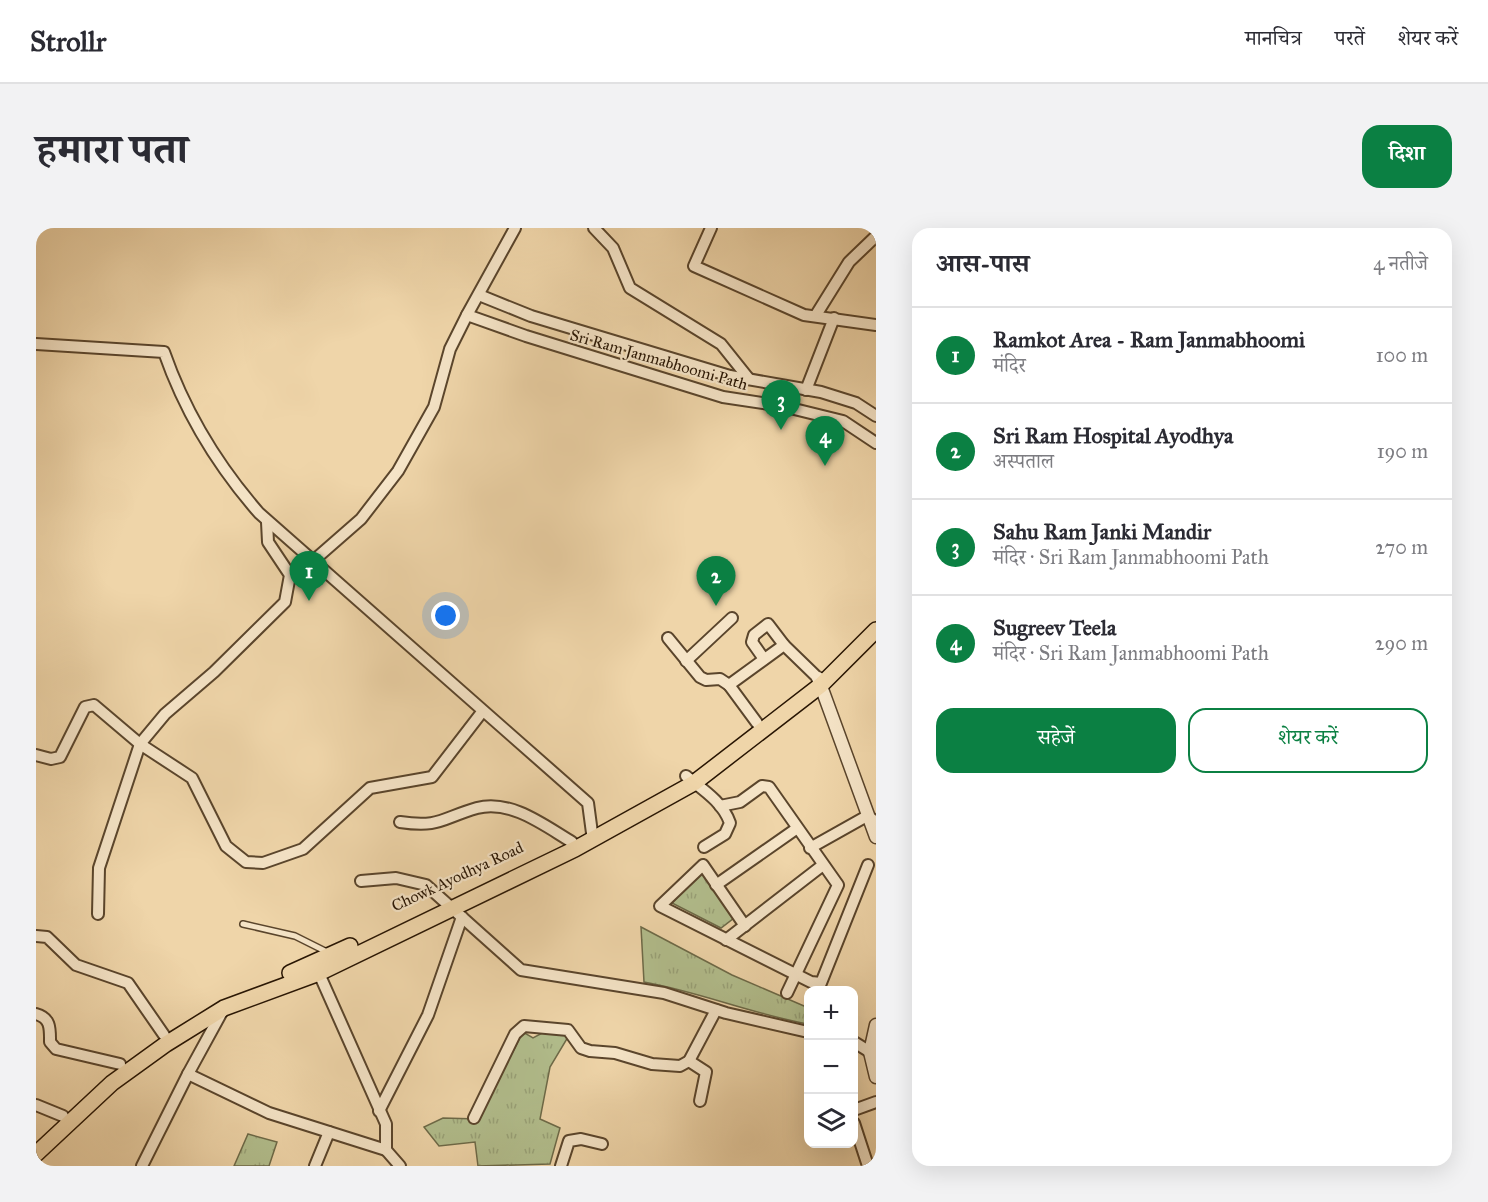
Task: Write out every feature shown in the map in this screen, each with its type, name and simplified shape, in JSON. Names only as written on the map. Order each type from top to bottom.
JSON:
[{"type":"main road","name":"Chowk Ayodhya Road","points":[[36,1140],[120,1064],[164,1035],[226,1004],[316,968],[332,954],[453,908],[690,780],[757,723],[819,682],[876,618]]},
{"type":"main road","points":[[316,968],[453,908],[575,849],[690,780],[819,682],[876,630]]},
{"type":"main road","points":[[36,1154],[112,1083],[226,1004]]},
{"type":"street","points":[[313,561],[361,519],[398,471],[431,414],[450,350],[515,228]]},
{"type":"street","points":[[594,228],[613,248],[630,288],[721,344],[749,380]]},
{"type":"street","points":[[711,228],[694,266],[804,315],[876,325]]},
{"type":"street","points":[[816,315],[849,262],[876,236]]},
{"type":"street","name":"Sri Ram Janmabhoomi Path","points":[[479,295],[531,316],[749,380],[806,390],[856,403],[876,416]]},
{"type":"street","name":"Sri Ram Janmabhoomi Path","points":[[467,315],[526,336],[723,397],[807,411],[843,421],[876,443]]},
{"type":"street","points":[[806,390],[834,318]]},
{"type":"street","points":[[36,344],[164,352],[195,424],[234,485],[267,522],[588,802],[592,833]]},
{"type":"street","points":[[98,914],[99,868],[140,744],[165,714],[214,672],[285,602],[290,575],[268,542],[267,522]]},
{"type":"street","points":[[686,661],[732,618]]},
{"type":"street","points":[[764,659],[752,642],[754,635],[768,624],[784,645],[819,682],[872,819],[876,837]]},
{"type":"street","points":[[668,638],[704,679],[720,679],[729,685],[757,723]]},
{"type":"street","points":[[729,685],[784,645]]},
{"type":"street","points":[[36,755],[51,759],[60,757],[89,705],[94,705],[140,744],[192,778],[222,838],[232,852],[246,862],[263,863],[303,849],[370,788],[432,777],[482,711]]},
{"type":"street","points":[[690,780],[720,806],[727,815],[730,828],[725,834],[704,846]]},
{"type":"street","points":[[720,806],[740,802],[765,785],[769,787],[796,829],[838,885],[787,993]]},
{"type":"street","points":[[400,822],[426,825],[479,808],[491,807],[527,815],[572,842]]},
{"type":"street","points":[[810,848],[872,819]]},
{"type":"street","points":[[717,885],[796,829]]},
{"type":"street","points":[[745,926],[703,865],[660,906],[811,982],[821,983],[868,865]]},
{"type":"street","points":[[726,940],[823,865]]},
{"type":"street","points":[[361,881],[396,878],[426,885],[521,970],[664,993],[716,1010],[804,1031]]},
{"type":"street","points":[[379,1111],[428,1015],[453,908]]},
{"type":"street","points":[[36,936],[47,937],[76,965],[128,983],[164,1035]]},
{"type":"street","points":[[316,968],[386,1124],[386,1150]]},
{"type":"street","points":[[145,1165],[188,1074],[226,1004]]},
{"type":"street","points":[[474,1118],[515,1034],[524,1026],[568,1030],[581,1048],[590,1051],[615,1053],[652,1064],[680,1066],[689,1061],[716,1010]]},
{"type":"street","points":[[36,1014],[47,1020],[50,1026],[50,1042],[56,1049],[120,1064]]},
{"type":"street","points":[[876,1025],[870,1052],[876,1077]]},
{"type":"street","points":[[858,1044],[870,1052]]},
{"type":"street","points":[[689,1061],[706,1072],[700,1101]]},
{"type":"street","points":[[188,1074],[268,1113],[386,1150],[400,1166]]},
{"type":"street","points":[[858,1109],[876,1102]]},
{"type":"street","points":[[36,1105],[63,1116]]},
{"type":"street","points":[[315,1166],[330,1132]]},
{"type":"street","points":[[858,1135],[868,1166]]},
{"type":"street","points":[[561,1166],[569,1141],[581,1139],[602,1144]]},
{"type":"lane","points":[[243,924],[295,936],[332,954]]},
{"type":"green space","points":[[702,870],[734,918],[721,928],[672,903]]},
{"type":"green space","points":[[641,927],[732,975],[804,1006],[804,1023],[767,1015],[685,991],[644,982]]},
{"type":"green space","points":[[546,1031],[564,1032],[568,1037],[550,1067],[540,1119],[560,1128],[550,1164],[478,1166],[475,1142],[439,1146],[424,1127],[443,1118],[478,1119],[523,1032],[533,1038]]},
{"type":"green space","points":[[248,1134],[277,1142],[269,1166],[234,1166]]},
{"type":"place","name":"Sahu Ram Janki Mandir","points":[[781,430]]},
{"type":"place","name":"Sugreev Teela","points":[[825,466]]},
{"type":"place","name":"Ramkot Area - Ram Janmabhoomi","points":[[309,601]]},
{"type":"place","name":"Sri Ram Hospital Ayodhya","points":[[716,606]]}]
